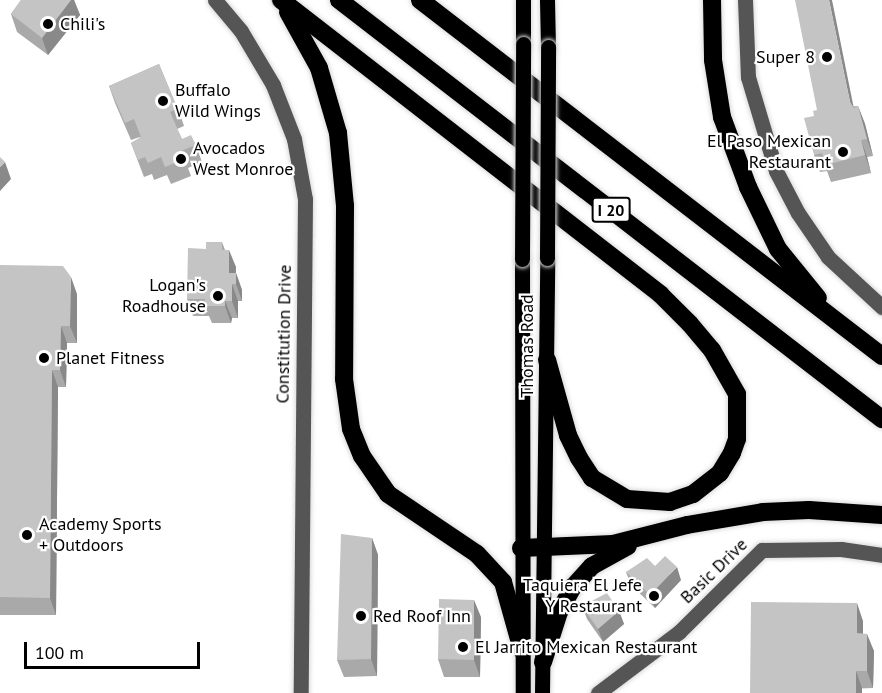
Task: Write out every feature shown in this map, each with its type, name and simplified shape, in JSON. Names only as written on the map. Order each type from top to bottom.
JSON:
[{"type":"highway","points":[[279,0],[660,294],[712,350],[737,394],[737,439],[732,453],[720,473],[693,494],[670,502],[627,499],[592,478],[579,458],[568,435],[547,360]]},
{"type":"highway","points":[[279,0],[297,25],[319,68],[338,133],[345,206],[344,379],[351,429],[362,456],[388,494],[412,514],[477,554],[498,575],[513,605],[522,650]]},
{"type":"highway","name":"I 20","points":[[339,0],[882,419]]},
{"type":"highway","points":[[420,0],[882,356]]},
{"type":"highway","points":[[712,0],[713,60],[722,117],[748,187],[778,249],[838,322]]},
{"type":"highway","points":[[520,548],[584,548],[645,537],[730,516],[763,512],[882,515]]},
{"type":"highway","points":[[543,662],[559,612],[573,587],[592,566],[645,537]]},
{"type":"main road","name":"Thomas Road","points":[[523,0],[520,548],[523,693]]},
{"type":"main road","name":"Thomas Road","points":[[542,693],[546,548],[547,0]]},
{"type":"street","name":"Constitution Drive","points":[[215,0],[241,31],[273,85],[294,140],[305,199],[301,693]]},
{"type":"street","points":[[745,0],[748,77],[760,128],[776,171],[798,213],[828,257],[882,306]]},
{"type":"street","name":"Basic Drive","points":[[598,693],[679,632],[762,550],[841,549],[882,555]]},
{"type":"building","points":[[21,0],[71,0],[42,38],[11,14]]},
{"type":"building","points":[[795,0],[829,0],[850,102],[854,108],[858,106],[867,139],[861,140],[865,155],[825,165],[822,153],[814,155],[804,118],[814,116],[813,111],[817,110]]},
{"type":"building","points":[[159,64],[177,109],[170,112],[182,139],[191,135],[196,145],[181,151],[185,159],[165,167],[161,157],[148,163],[145,157],[138,160],[131,143],[141,137],[134,119],[125,123],[109,86]]},
{"type":"building","points":[[0,157],[5,162],[0,167]]},
{"type":"building","name":"Logan's Roadhouse","points":[[206,242],[222,242],[222,250],[229,250],[229,273],[236,273],[236,284],[232,284],[232,301],[225,301],[225,306],[205,306],[205,299],[187,299],[188,248],[206,249]]},
{"type":"building","points":[[0,265],[63,266],[71,277],[70,326],[61,326],[60,370],[52,370],[50,598],[0,597]]},
{"type":"building","name":"Red Roof Inn","points":[[341,534],[372,538],[371,659],[337,660]]},
{"type":"building","points":[[665,556],[677,567],[650,595],[626,572],[647,558],[655,566]]},
{"type":"building","points":[[607,593],[619,611],[598,629],[582,606]]},
{"type":"building","points":[[439,599],[474,600],[474,660],[438,659]]},
{"type":"building","points":[[751,602],[857,603],[857,633],[867,634],[867,671],[856,671],[856,693],[750,693]]},
{"type":"place","name":"Chili's","points":[[48,24]]},
{"type":"place","name":"Super 8","points":[[827,57]]},
{"type":"place","name":"Buffalo Wild Wings","points":[[163,101]]},
{"type":"place","name":"El Paso Mexican Restaurant","points":[[843,152]]},
{"type":"place","name":"Avocados West Monroe","points":[[181,159]]},
{"type":"place","name":"Logan's Roadhouse","points":[[218,296]]},
{"type":"place","name":"Planet Fitness","points":[[44,358]]},
{"type":"place","name":"Academy Sports + Outdoors","points":[[27,535]]},
{"type":"place","name":"Taquiera El Jefe Y Restaurant","points":[[654,596]]},
{"type":"place","name":"Red Roof Inn","points":[[361,616]]},
{"type":"place","name":"El Jarrito Mexican Restaurant","points":[[463,647]]}]
